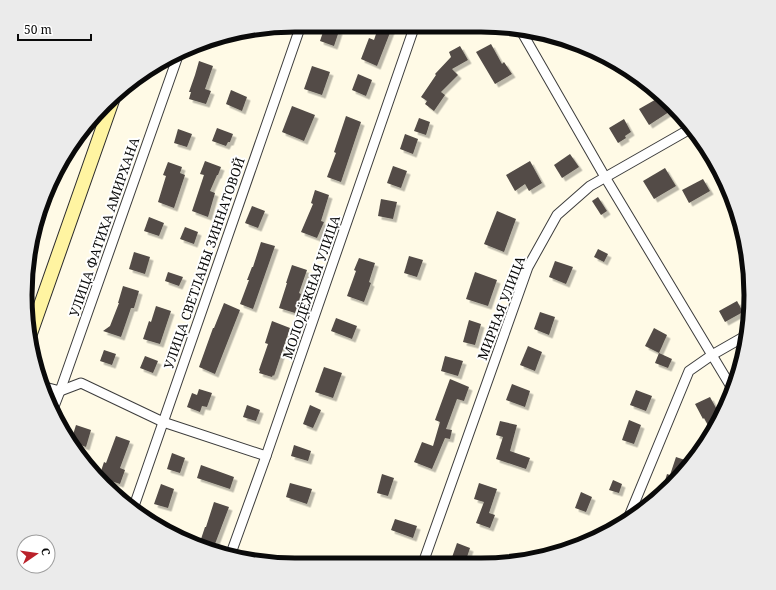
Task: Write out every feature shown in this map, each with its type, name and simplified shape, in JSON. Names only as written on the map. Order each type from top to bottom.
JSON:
[{"type":"street","name":"УЛИЦА СВЕТЛАНЫ ЗИННАТОВОЙ","points":[[135,504],[299,32]]},
{"type":"street","name":"МОЛОДЁЖНАЯ УЛИЦА","points":[[232,550],[413,32]]},
{"type":"street","points":[[524,36],[605,177],[729,383]]},
{"type":"street","name":"УЛИЦА ФАТИХА АМИРХАНА","points":[[55,403],[176,60]]},
{"type":"street","points":[[34,325],[110,108]]},
{"type":"street","name":"МИРНАЯ УЛИЦА","points":[[426,558],[528,267],[557,215],[590,186],[686,130]]},
{"type":"street","points":[[631,511],[689,371],[712,355],[740,339]]},
{"type":"street","points":[[49,388],[60,391],[81,383],[163,422],[266,456]]},
{"type":"building","points":[[323,32],[339,32],[334,46],[320,41]]},
{"type":"building","points":[[377,32],[390,32],[377,66],[361,59],[369,38],[374,40]]},
{"type":"building","points":[[491,44],[502,64],[504,62],[512,74],[495,84],[476,52]]},
{"type":"building","points":[[460,46],[468,60],[452,69],[458,75],[441,92],[445,95],[434,111],[425,104],[427,101],[421,97],[436,75],[435,74],[451,57],[449,52]]},
{"type":"building","points":[[199,61],[213,66],[205,89],[211,91],[206,104],[189,99],[191,92],[189,92]]},
{"type":"building","points":[[312,66],[330,72],[322,95],[304,89]]},
{"type":"building","points":[[358,74],[372,80],[366,96],[352,90]]},
{"type":"building","points":[[231,90],[247,97],[242,111],[226,104]]},
{"type":"building","points":[[656,99],[669,112],[649,125],[639,109]]},
{"type":"building","points":[[292,106],[315,115],[304,141],[282,132]]},
{"type":"building","points":[[346,116],[361,122],[341,182],[327,177],[336,153],[334,152]]},
{"type":"building","points":[[419,118],[430,122],[426,135],[414,131]]},
{"type":"building","points":[[624,119],[631,132],[625,136],[626,138],[618,143],[609,128]]},
{"type":"building","points":[[217,128],[233,134],[230,142],[228,142],[226,146],[212,141]]},
{"type":"building","points":[[178,129],[192,134],[187,147],[174,143]]},
{"type":"building","points":[[405,134],[418,139],[413,154],[400,149]]},
{"type":"building","points":[[570,154],[579,167],[562,178],[554,165]]},
{"type":"building","points":[[205,161],[221,167],[210,191],[215,193],[208,217],[192,211],[204,175],[200,174]]},
{"type":"building","points":[[530,161],[542,183],[529,191],[525,184],[515,191],[506,175]]},
{"type":"building","points":[[168,162],[182,167],[180,173],[185,175],[174,208],[158,202],[166,176],[163,175]]},
{"type":"building","points":[[393,166],[407,171],[401,188],[387,183]]},
{"type":"building","points":[[665,168],[676,186],[654,199],[643,181]]},
{"type":"building","points":[[703,179],[710,191],[689,203],[682,190]]},
{"type":"building","points":[[315,190],[329,195],[321,221],[324,222],[317,238],[301,232],[313,204],[311,203]]},
{"type":"building","points":[[598,197],[607,211],[601,215],[592,201]]},
{"type":"building","points":[[381,199],[397,202],[393,219],[378,216]]},
{"type":"building","points":[[252,206],[265,211],[258,228],[245,223]]},
{"type":"building","points":[[497,211],[516,219],[504,252],[484,244]]},
{"type":"building","points":[[149,217],[164,223],[159,236],[144,231]]},
{"type":"building","points":[[185,227],[198,232],[194,244],[180,239]]},
{"type":"building","points":[[261,242],[275,246],[253,309],[240,304]]},
{"type":"building","points":[[598,249],[608,254],[604,262],[594,257]]},
{"type":"building","points":[[134,252],[150,257],[145,274],[129,269]]},
{"type":"building","points":[[409,256],[423,260],[417,277],[404,273]]},
{"type":"building","points":[[359,258],[375,263],[369,282],[371,283],[364,302],[347,296]]},
{"type":"building","points":[[555,261],[573,267],[566,284],[549,277]]},
{"type":"building","points":[[292,265],[307,270],[299,293],[301,294],[295,313],[279,308]]},
{"type":"building","points":[[168,272],[183,277],[179,286],[165,281]]},
{"type":"building","points":[[475,272],[497,280],[488,306],[466,299]]},
{"type":"building","points":[[123,286],[139,291],[134,308],[131,308],[121,337],[103,331],[110,326],[119,303]]},
{"type":"building","points":[[737,301],[743,312],[725,322],[719,311]]},
{"type":"building","points":[[224,303],[240,310],[215,374],[199,367]]},
{"type":"building","points":[[156,306],[171,311],[160,344],[143,339],[149,321],[151,322]]},
{"type":"building","points":[[540,312],[555,317],[549,335],[534,329]]},
{"type":"building","points":[[336,318],[357,326],[352,339],[331,331]]},
{"type":"building","points":[[469,320],[481,324],[475,345],[463,342]]},
{"type":"building","points":[[272,321],[290,328],[274,376],[273,375],[272,377],[259,373],[259,370],[268,344],[265,343]]},
{"type":"building","points":[[654,328],[667,335],[659,353],[645,346]]},
{"type":"building","points":[[528,346],[542,352],[535,371],[520,365]]},
{"type":"building","points":[[104,350],[116,354],[112,365],[100,361]]},
{"type":"building","points":[[659,353],[672,359],[668,368],[655,363]]},
{"type":"building","points":[[145,356],[158,361],[153,373],[140,368]]},
{"type":"building","points":[[445,356],[463,361],[458,376],[441,371]]},
{"type":"building","points":[[324,367],[342,373],[333,398],[315,392]]},
{"type":"building","points":[[450,379],[469,387],[464,401],[457,399],[446,429],[452,430],[450,439],[445,438],[432,469],[414,462],[422,442],[433,446],[440,422],[435,420]]},
{"type":"building","points":[[512,384],[530,391],[525,407],[506,400]]},
{"type":"building","points":[[199,389],[212,393],[207,407],[202,406],[200,412],[187,407],[192,393],[197,395]]},
{"type":"building","points":[[636,390],[652,396],[646,411],[630,405]]},
{"type":"building","points":[[710,397],[717,410],[709,427],[704,418],[703,419],[695,404]]},
{"type":"building","points":[[247,405],[260,410],[256,421],[243,417]]},
{"type":"building","points":[[310,405],[321,410],[313,428],[303,424]]},
{"type":"building","points":[[629,420],[641,425],[634,444],[622,440]]},
{"type":"building","points":[[500,421],[517,425],[510,451],[530,458],[526,469],[496,459],[503,437],[496,435]]},
{"type":"building","points":[[76,425],[91,430],[86,447],[78,444],[73,436]]},
{"type":"building","points":[[116,436],[130,441],[120,468],[125,470],[120,484],[108,480],[101,472],[104,462],[106,463]]},
{"type":"building","points":[[294,445],[311,451],[308,461],[291,456]]},
{"type":"building","points":[[172,453],[185,458],[180,473],[167,469]]},
{"type":"building","points":[[676,457],[686,460],[664,484],[667,474],[670,475]]},
{"type":"building","points":[[201,465],[234,477],[230,489],[197,478]]},
{"type":"building","points":[[382,474],[394,478],[388,496],[377,493]]},
{"type":"building","points":[[613,480],[622,484],[619,493],[609,490]]},
{"type":"building","points":[[290,483],[312,489],[307,504],[286,497]]},
{"type":"building","points":[[479,483],[497,489],[489,513],[495,515],[490,528],[476,523],[484,502],[474,499]]},
{"type":"building","points":[[161,484],[174,489],[168,508],[154,504]]},
{"type":"building","points":[[581,492],[592,497],[586,512],[575,508]]},
{"type":"building","points":[[214,502],[229,507],[215,544],[201,539]]},
{"type":"building","points":[[395,519],[417,526],[413,538],[391,530]]},
{"type":"building","points":[[457,543],[470,548],[467,558],[452,558]]}]
